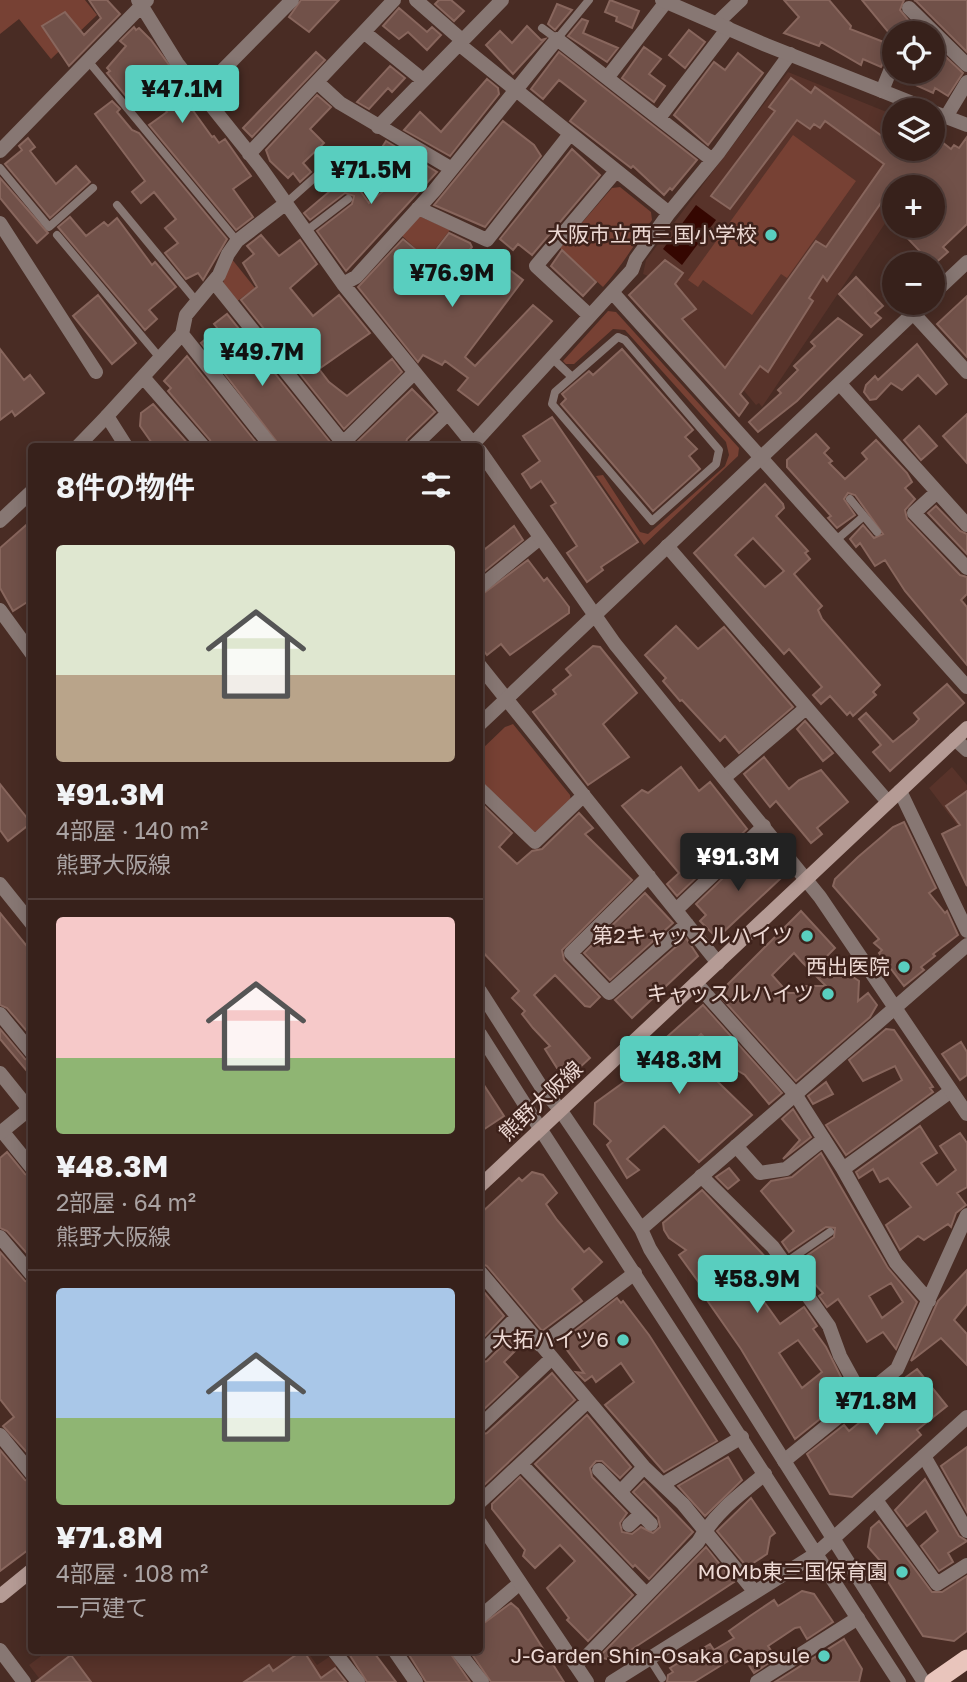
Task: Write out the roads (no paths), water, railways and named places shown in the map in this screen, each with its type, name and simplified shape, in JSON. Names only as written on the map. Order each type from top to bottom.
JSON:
[{"type":"highway","points":[[934,1682],[967,1659]]},
{"type":"highway","points":[[956,1682],[967,1674]]},
{"type":"main road","name":"熊野大阪線","points":[[483,1180],[541,1130],[967,728]]},
{"type":"main road","points":[[0,1595],[28,1573]]},
{"type":"street","points":[[201,93],[292,0]]},
{"type":"street","points":[[249,154],[394,0]]},
{"type":"street","points":[[416,0],[516,90],[669,213]]},
{"type":"street","points":[[378,127],[502,0]]},
{"type":"street","points":[[659,118],[741,0]]},
{"type":"street","points":[[607,78],[665,1],[899,98]]},
{"type":"street","points":[[0,151],[89,62],[142,2],[177,63],[249,154],[343,284],[413,374],[472,443]]},
{"type":"street","points":[[909,8],[915,21]]},
{"type":"street","points":[[365,33],[423,80]]},
{"type":"street","points":[[343,284],[356,277],[418,208],[558,39],[711,159]]},
{"type":"street","points":[[945,48],[967,65]]},
{"type":"street","points":[[479,443],[632,270],[636,259],[669,213],[790,54]]},
{"type":"street","points":[[945,104],[967,82]]},
{"type":"street","points":[[318,83],[340,103],[452,169]]},
{"type":"street","points":[[882,91],[885,84]]},
{"type":"street","points":[[945,116],[967,125]]},
{"type":"street","points":[[418,208],[486,240],[570,134]]},
{"type":"street","points":[[590,316],[536,266],[616,171]]},
{"type":"street","points":[[92,441],[107,416],[182,334],[186,315],[214,282],[237,242],[285,204]]},
{"type":"street","points":[[0,223],[96,372]]},
{"type":"street","points":[[945,283],[967,262]]},
{"type":"street","points":[[214,282],[339,443]]},
{"type":"street","points":[[612,292],[967,687]]},
{"type":"street","points":[[483,721],[593,614],[912,315]]},
{"type":"street","points":[[924,315],[967,372]]},
{"type":"street","points":[[182,334],[269,443]]},
{"type":"street","points":[[343,443],[413,374]]},
{"type":"street","points":[[143,377],[200,443]]},
{"type":"street","points":[[840,384],[967,525]]},
{"type":"street","points":[[417,443],[447,414]]},
{"type":"street","points":[[107,416],[124,443]]},
{"type":"street","points":[[483,457],[593,614],[807,879],[967,1114]]},
{"type":"street","points":[[937,492],[914,513],[967,569]]},
{"type":"street","points":[[0,521],[28,495]]},
{"type":"street","points":[[483,585],[540,538]]},
{"type":"street","points":[[667,546],[888,802]]},
{"type":"street","points":[[0,610],[28,648]]},
{"type":"street","points":[[483,670],[718,962]]},
{"type":"street","points":[[725,778],[806,708]]},
{"type":"street","points":[[956,739],[967,750]]},
{"type":"street","points":[[900,791],[967,931]]},
{"type":"street","points":[[483,792],[535,842],[584,795]]},
{"type":"street","points":[[676,910],[764,826]]},
{"type":"street","points":[[649,876],[571,953],[609,993],[687,924]]},
{"type":"street","points":[[0,884],[28,919]]},
{"type":"street","points":[[640,1229],[967,945]]},
{"type":"street","points":[[696,983],[795,1094],[843,1169],[896,1262],[929,1301]]},
{"type":"street","points":[[483,996],[640,1229],[650,1250],[924,1682]]},
{"type":"street","points":[[0,1014],[28,1048]]},
{"type":"street","points":[[483,1039],[899,1682]]},
{"type":"street","points":[[0,1073],[28,1106]]},
{"type":"street","points":[[843,1169],[951,1091]]},
{"type":"street","points":[[28,1110],[1,1132],[28,1163]]},
{"type":"street","points":[[736,1146],[760,1174],[786,1168],[824,1139]]},
{"type":"street","points":[[701,1176],[773,1247],[785,1263],[829,1326],[840,1356],[862,1396]]},
{"type":"street","points":[[784,1461],[897,1369],[967,1214]]},
{"type":"street","points":[[0,1237],[28,1270]]},
{"type":"street","points":[[540,1345],[635,1273]]},
{"type":"street","points":[[483,1281],[754,1591]]},
{"type":"street","points":[[483,1351],[517,1317]]},
{"type":"street","points":[[483,1423],[552,1358]]},
{"type":"street","points":[[483,1499],[588,1401]]},
{"type":"street","points":[[612,1682],[816,1554],[967,1417]]},
{"type":"street","points":[[0,1435],[28,1469]]},
{"type":"street","points":[[663,1484],[742,1437]]},
{"type":"street","points":[[924,1456],[967,1531]]},
{"type":"street","points":[[522,1464],[646,1594]]},
{"type":"street","points":[[620,1492],[644,1467]]},
{"type":"street","points":[[599,1470],[646,1519],[629,1525]]},
{"type":"street","points":[[575,1664],[588,1655],[698,1542],[729,1503],[765,1474]]},
{"type":"street","points":[[876,1500],[937,1584],[967,1565]]},
{"type":"street","points":[[483,1528],[587,1682]]},
{"type":"street","points":[[483,1614],[520,1583]]},
{"type":"street","points":[[757,1682],[858,1618]]},
{"type":"street","points":[[0,1650],[24,1682]]},
{"type":"street","points":[[336,1654],[358,1682]]},
{"type":"street","points":[[397,1654],[416,1682]]},
{"type":"street","points":[[460,1654],[482,1682]]},
{"type":"lane","points":[[542,28],[558,39],[589,0]]},
{"type":"lane","points":[[89,62],[237,242]]},
{"type":"lane","points":[[285,204],[331,163]]},
{"type":"lane","points":[[0,168],[49,227],[93,188]]},
{"type":"lane","points":[[305,232],[348,199]]},
{"type":"lane","points":[[117,205],[197,302]]},
{"type":"lane","points":[[57,236],[160,358]]},
{"type":"lane","points":[[614,338],[624,338],[716,443],[719,453],[716,464],[652,521],[554,410],[553,394],[571,376],[614,338]]},
{"type":"lane","points":[[552,358],[571,376]]},
{"type":"lane","points":[[850,499],[877,531]]},
{"type":"lane","points":[[835,541],[864,516]]},
{"type":"lane","points":[[785,1263],[830,1232]]},
{"type":"lane","points":[[650,1659],[662,1678]]},
{"type":"place","name":"大阪市立西三国小学校","points":[[771,235]]},
{"type":"place","name":"第2キャッスルハイツ","points":[[807,936]]},
{"type":"place","name":"西出医院","points":[[904,967]]},
{"type":"place","name":"キャッスルハイツ","points":[[828,994]]},
{"type":"place","name":"大拓ハイツ6","points":[[623,1340]]},
{"type":"place","name":"MOMb東三国保育園","points":[[902,1572]]},
{"type":"place","name":"J-Garden Shin-Osaka Capsule","points":[[824,1656]]}]
